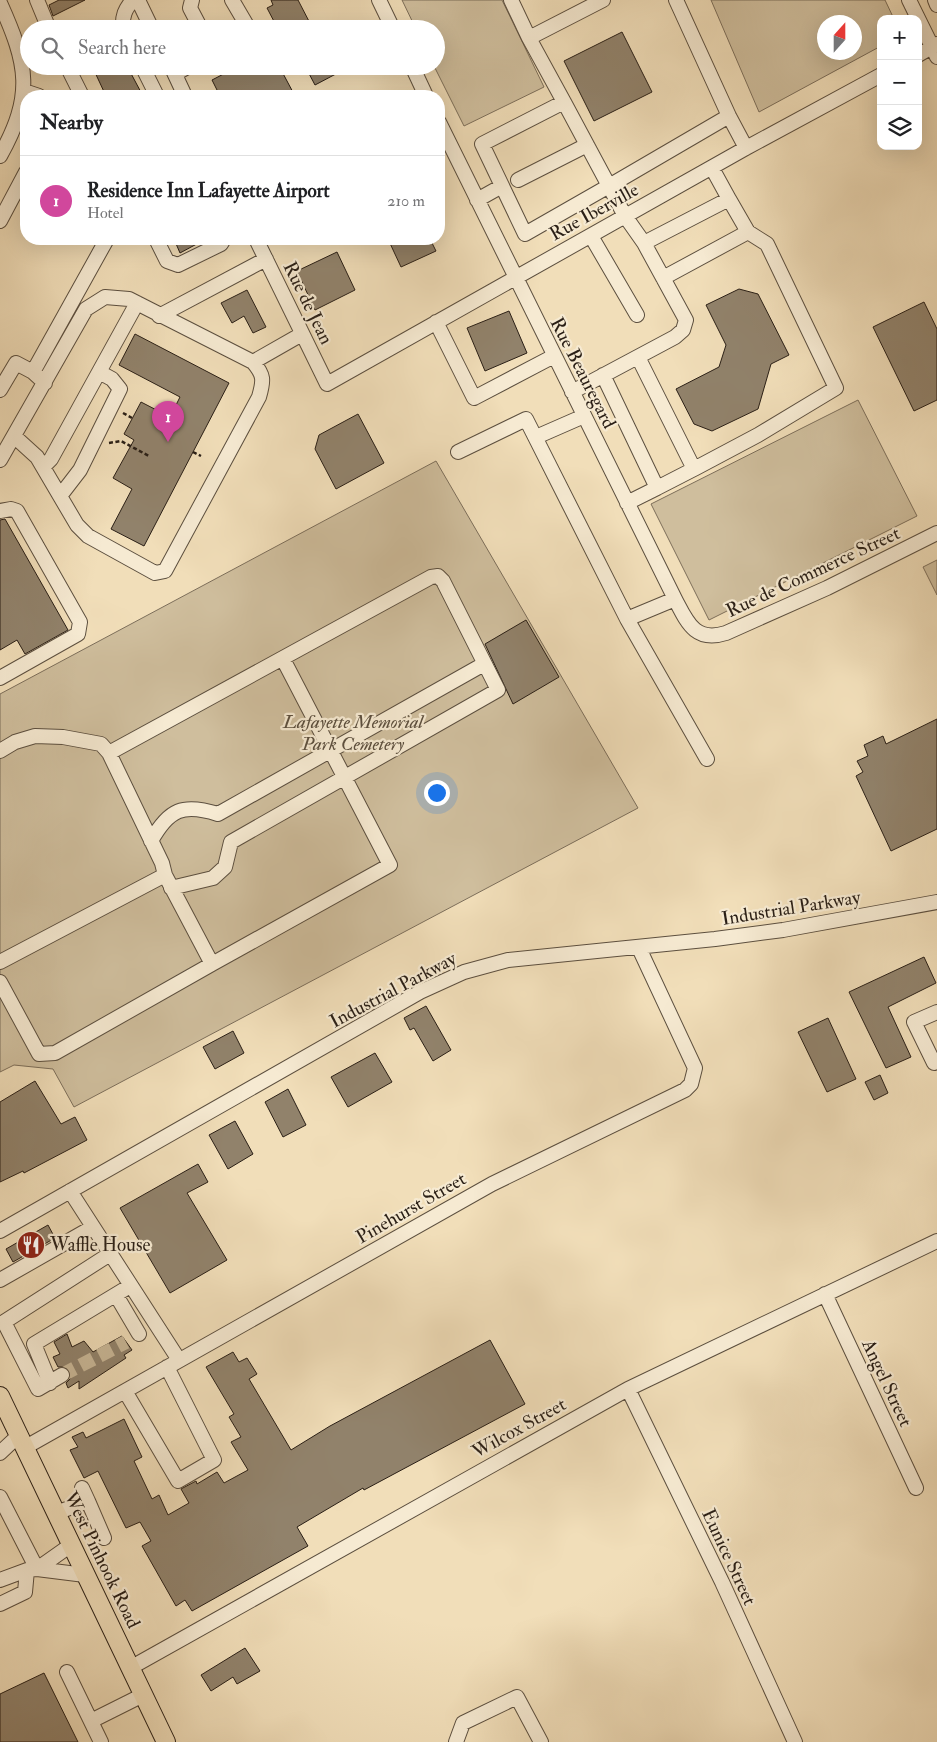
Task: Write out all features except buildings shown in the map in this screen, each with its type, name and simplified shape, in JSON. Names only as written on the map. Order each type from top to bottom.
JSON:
[{"type":"main road","name":"West Pinhook Road","points":[[0,1396],[166,1742]]},
{"type":"street","points":[[37,0],[45,20]]},
{"type":"street","points":[[122,20],[126,8],[133,0]]},
{"type":"street","points":[[138,0],[148,20]]},
{"type":"street","points":[[192,0],[190,8],[196,20]]},
{"type":"street","points":[[232,0],[244,20]]},
{"type":"street","points":[[379,0],[389,20]]},
{"type":"street","points":[[511,0],[529,38],[625,216],[644,243],[686,320],[683,330],[675,337],[572,392]]},
{"type":"street","points":[[529,38],[603,0]]},
{"type":"street","points":[[676,0],[729,116],[746,148]]},
{"type":"street","points":[[909,0],[935,49],[922,54]]},
{"type":"street","points":[[935,0],[937,5]]},
{"type":"street","points":[[0,3],[4,22],[20,48]]},
{"type":"street","points":[[24,75],[24,90]]},
{"type":"street","points":[[72,75],[79,90]]},
{"type":"street","points":[[146,75],[154,90]]},
{"type":"street","points":[[176,75],[183,90]]},
{"type":"street","points":[[416,75],[423,90]]},
{"type":"street","name":"Rue Iberville","points":[[327,384],[746,148],[877,77]]},
{"type":"street","points":[[564,102],[482,144],[525,234],[729,116]]},
{"type":"street","points":[[0,156],[14,129],[20,106]]},
{"type":"street","name":"Rue Beauregard","points":[[445,135],[675,599],[690,626],[702,634]]},
{"type":"street","points":[[518,180],[587,145]]},
{"type":"street","points":[[627,503],[758,435],[836,388],[767,244],[748,232],[712,168]]},
{"type":"street","points":[[0,220],[20,183]]},
{"type":"street","points":[[476,200],[502,186]]},
{"type":"street","points":[[644,243],[729,198]]},
{"type":"street","points":[[663,278],[748,232]]},
{"type":"street","points":[[591,236],[637,315]]},
{"type":"street","points":[[33,372],[104,245]]},
{"type":"street","points":[[159,245],[167,261],[178,265],[219,245]]},
{"type":"street","name":"Rue de Jean","points":[[259,245],[327,384]]},
{"type":"street","points":[[160,316],[266,260]]},
{"type":"street","points":[[0,460],[8,444],[45,383],[86,309],[106,297],[118,297],[137,303],[253,362],[262,372],[263,384],[259,397],[165,571],[155,573],[88,536],[76,524],[37,457],[8,444]]},
{"type":"street","points":[[43,467],[52,459],[137,303]]},
{"type":"street","points":[[436,322],[474,398],[554,356]]},
{"type":"street","points":[[253,362],[302,334]]},
{"type":"street","points":[[638,357],[694,469]]},
{"type":"street","points":[[0,390],[16,363],[33,372],[45,383]]},
{"type":"street","points":[[60,496],[80,470],[120,389],[112,379],[99,372]]},
{"type":"street","points":[[603,375],[657,488]]},
{"type":"street","points":[[536,437],[584,416]]},
{"type":"street","points":[[458,452],[526,419],[627,619],[707,759]]},
{"type":"street","points":[[0,511],[11,509],[17,511],[80,622],[78,634],[0,678]]},
{"type":"street","name":"Rue de Commerce Street","points":[[702,634],[710,636],[726,633],[827,588],[937,533]]},
{"type":"street","points":[[109,753],[431,577],[438,576],[443,581],[498,690],[231,842],[225,867],[212,878],[172,888]]},
{"type":"street","points":[[627,619],[675,599]]},
{"type":"street","points":[[0,982],[39,1054],[55,1053],[390,865],[283,659]]},
{"type":"street","points":[[152,841],[161,824],[178,810],[197,808],[218,814],[484,664]]},
{"type":"street","points":[[0,750],[15,742],[35,736],[54,736],[100,744],[109,753],[152,841],[165,875],[212,964]]},
{"type":"street","points":[[0,962],[165,875]]},
{"type":"street","name":"Industrial Parkway","points":[[0,1231],[420,992],[457,975],[508,960],[639,948],[783,930],[937,902]]},
{"type":"street","name":"Pinehurst Street","points":[[21,1442],[125,1392],[492,1184],[685,1090],[691,1084],[695,1068],[639,948]]},
{"type":"street","points":[[937,1012],[914,1022],[934,1063],[937,1061]]},
{"type":"street","points":[[70,1191],[155,1324],[214,1460],[178,1481],[125,1392]]},
{"type":"street","points":[[0,1280],[93,1227]]},
{"type":"street","name":"Wilcox Street","points":[[130,1668],[628,1389],[937,1241]]},
{"type":"street","points":[[110,1254],[4,1322],[38,1389],[56,1379],[34,1344],[130,1286]]},
{"type":"street","name":"Angel Street","points":[[825,1294],[916,1488]]},
{"type":"street","points":[[116,1295],[139,1334]]},
{"type":"street","points":[[126,1342],[155,1324]]},
{"type":"street","name":"Eunice Street","points":[[628,1389],[722,1582],[794,1742]]},
{"type":"street","points":[[0,1439],[21,1442]]},
{"type":"street","points":[[0,1452],[21,1442]]},
{"type":"street","points":[[82,1488],[104,1538]]},
{"type":"street","points":[[0,1497],[32,1569],[25,1592],[0,1604]]},
{"type":"street","points":[[56,1514],[88,1502]]},
{"type":"street","points":[[0,1580],[32,1569],[71,1545]]},
{"type":"street","points":[[32,1569],[85,1575]]},
{"type":"street","points":[[67,1672],[101,1742]]},
{"type":"street","points":[[91,1721],[144,1695]]},
{"type":"street","points":[[456,1742],[463,1723],[517,1697],[541,1742]]},
{"type":"path","points":[[121,412],[132,418]]},
{"type":"path","points":[[105,441],[112,444],[121,441],[149,456]]},
{"type":"path","points":[[193,452],[201,456]]},
{"type":"green space","points":[[402,0],[502,0],[544,87],[464,126],[438,75],[445,75],[445,20],[412,20]]},
{"type":"green space","points":[[711,0],[885,0],[892,15],[877,15],[877,48],[862,56],[862,15],[817,15],[817,60],[855,60],[759,112]]},
{"type":"green space","points":[[858,400],[917,516],[709,620],[651,504]]},
{"type":"green space","name":"Lafayette Memorial Park Cemetery","points":[[436,461],[638,808],[74,1107],[53,1069],[14,1065],[0,1072],[0,694]]},
{"type":"green space","points":[[937,560],[937,595],[923,567]]},
{"type":"tunnel","points":[[62,1375],[126,1342]]},
{"type":"place","name":"Residence Inn Lafayette Airport","points":[[168,442]]},
{"type":"place","name":"Waffle House","points":[[31,1245]]}]
